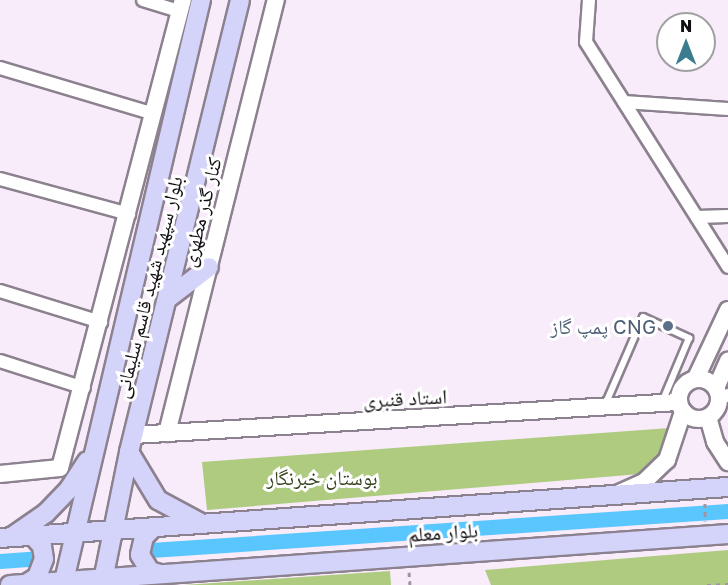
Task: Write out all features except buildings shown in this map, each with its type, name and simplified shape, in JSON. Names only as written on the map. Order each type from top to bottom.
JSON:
[{"type":"main road","name":"بلوار سپهبد شهید قاسم سلیمانی","points":[[64,583],[117,346],[201,0]]},
{"type":"main road","name":"بلوار سپهبد شهید قاسم سلیمانی","points":[[102,581],[131,444],[170,297],[240,0]]},
{"type":"main road","points":[[170,297],[209,267]]},
{"type":"main road","points":[[131,444],[158,500],[203,523]]},
{"type":"main road","points":[[6,538],[46,513],[69,489],[96,447]]},
{"type":"main road","name":"بلوار معلم","points":[[6,538],[728,487]]},
{"type":"main road","points":[[154,527],[141,543],[140,555],[150,571],[160,574]]},
{"type":"main road","name":"بلوار معلم","points":[[18,584],[102,581],[160,574],[728,534]]},
{"type":"main road","points":[[18,584],[37,577],[45,559],[33,536]]},
{"type":"main road","points":[[145,585],[160,574]]},
{"type":"street","points":[[0,474],[60,468],[84,388],[182,5],[143,0]]},
{"type":"street","name":"کنار گذر مطهری","points":[[166,433],[276,0]]},
{"type":"street","points":[[589,0],[586,42],[728,267]]},
{"type":"street","points":[[0,68],[154,114]]},
{"type":"street","points":[[624,102],[728,110]]},
{"type":"street","points":[[0,179],[129,214]]},
{"type":"street","points":[[697,217],[728,216]]},
{"type":"street","points":[[0,291],[101,322]]},
{"type":"street","points":[[696,378],[728,310]]},
{"type":"street","points":[[95,344],[117,346]]},
{"type":"street","points":[[0,361],[84,388]]},
{"type":"street","points":[[728,361],[721,394],[708,417],[715,442],[728,462]]},
{"type":"street","points":[[613,495],[657,472],[667,460],[674,406],[684,384],[696,378],[708,380],[721,394]]},
{"type":"street","name":"استاد قنبری","points":[[131,444],[166,433],[604,406],[674,406]]},
{"type":"street","points":[[674,406],[695,418],[708,417]]},
{"type":"lane","points":[[604,406],[643,317],[689,338],[674,406]]},
{"type":"path","points":[[705,502],[706,525]]},
{"type":"path","points":[[707,585],[728,584]]},
{"type":"green space","name":"بوستان خبرنگار","points":[[670,428],[678,437],[640,474],[207,510],[202,462]]},
{"type":"green space","points":[[728,550],[728,585],[491,585],[485,570]]},
{"type":"green space","points":[[390,571],[391,585],[184,585]]},
{"type":"waterway","points":[[151,550],[728,511]]},
{"type":"waterway","points":[[0,561],[31,559]]},
{"type":"place","name":"پمپ گاز CNG","points":[[668,326]]}]
